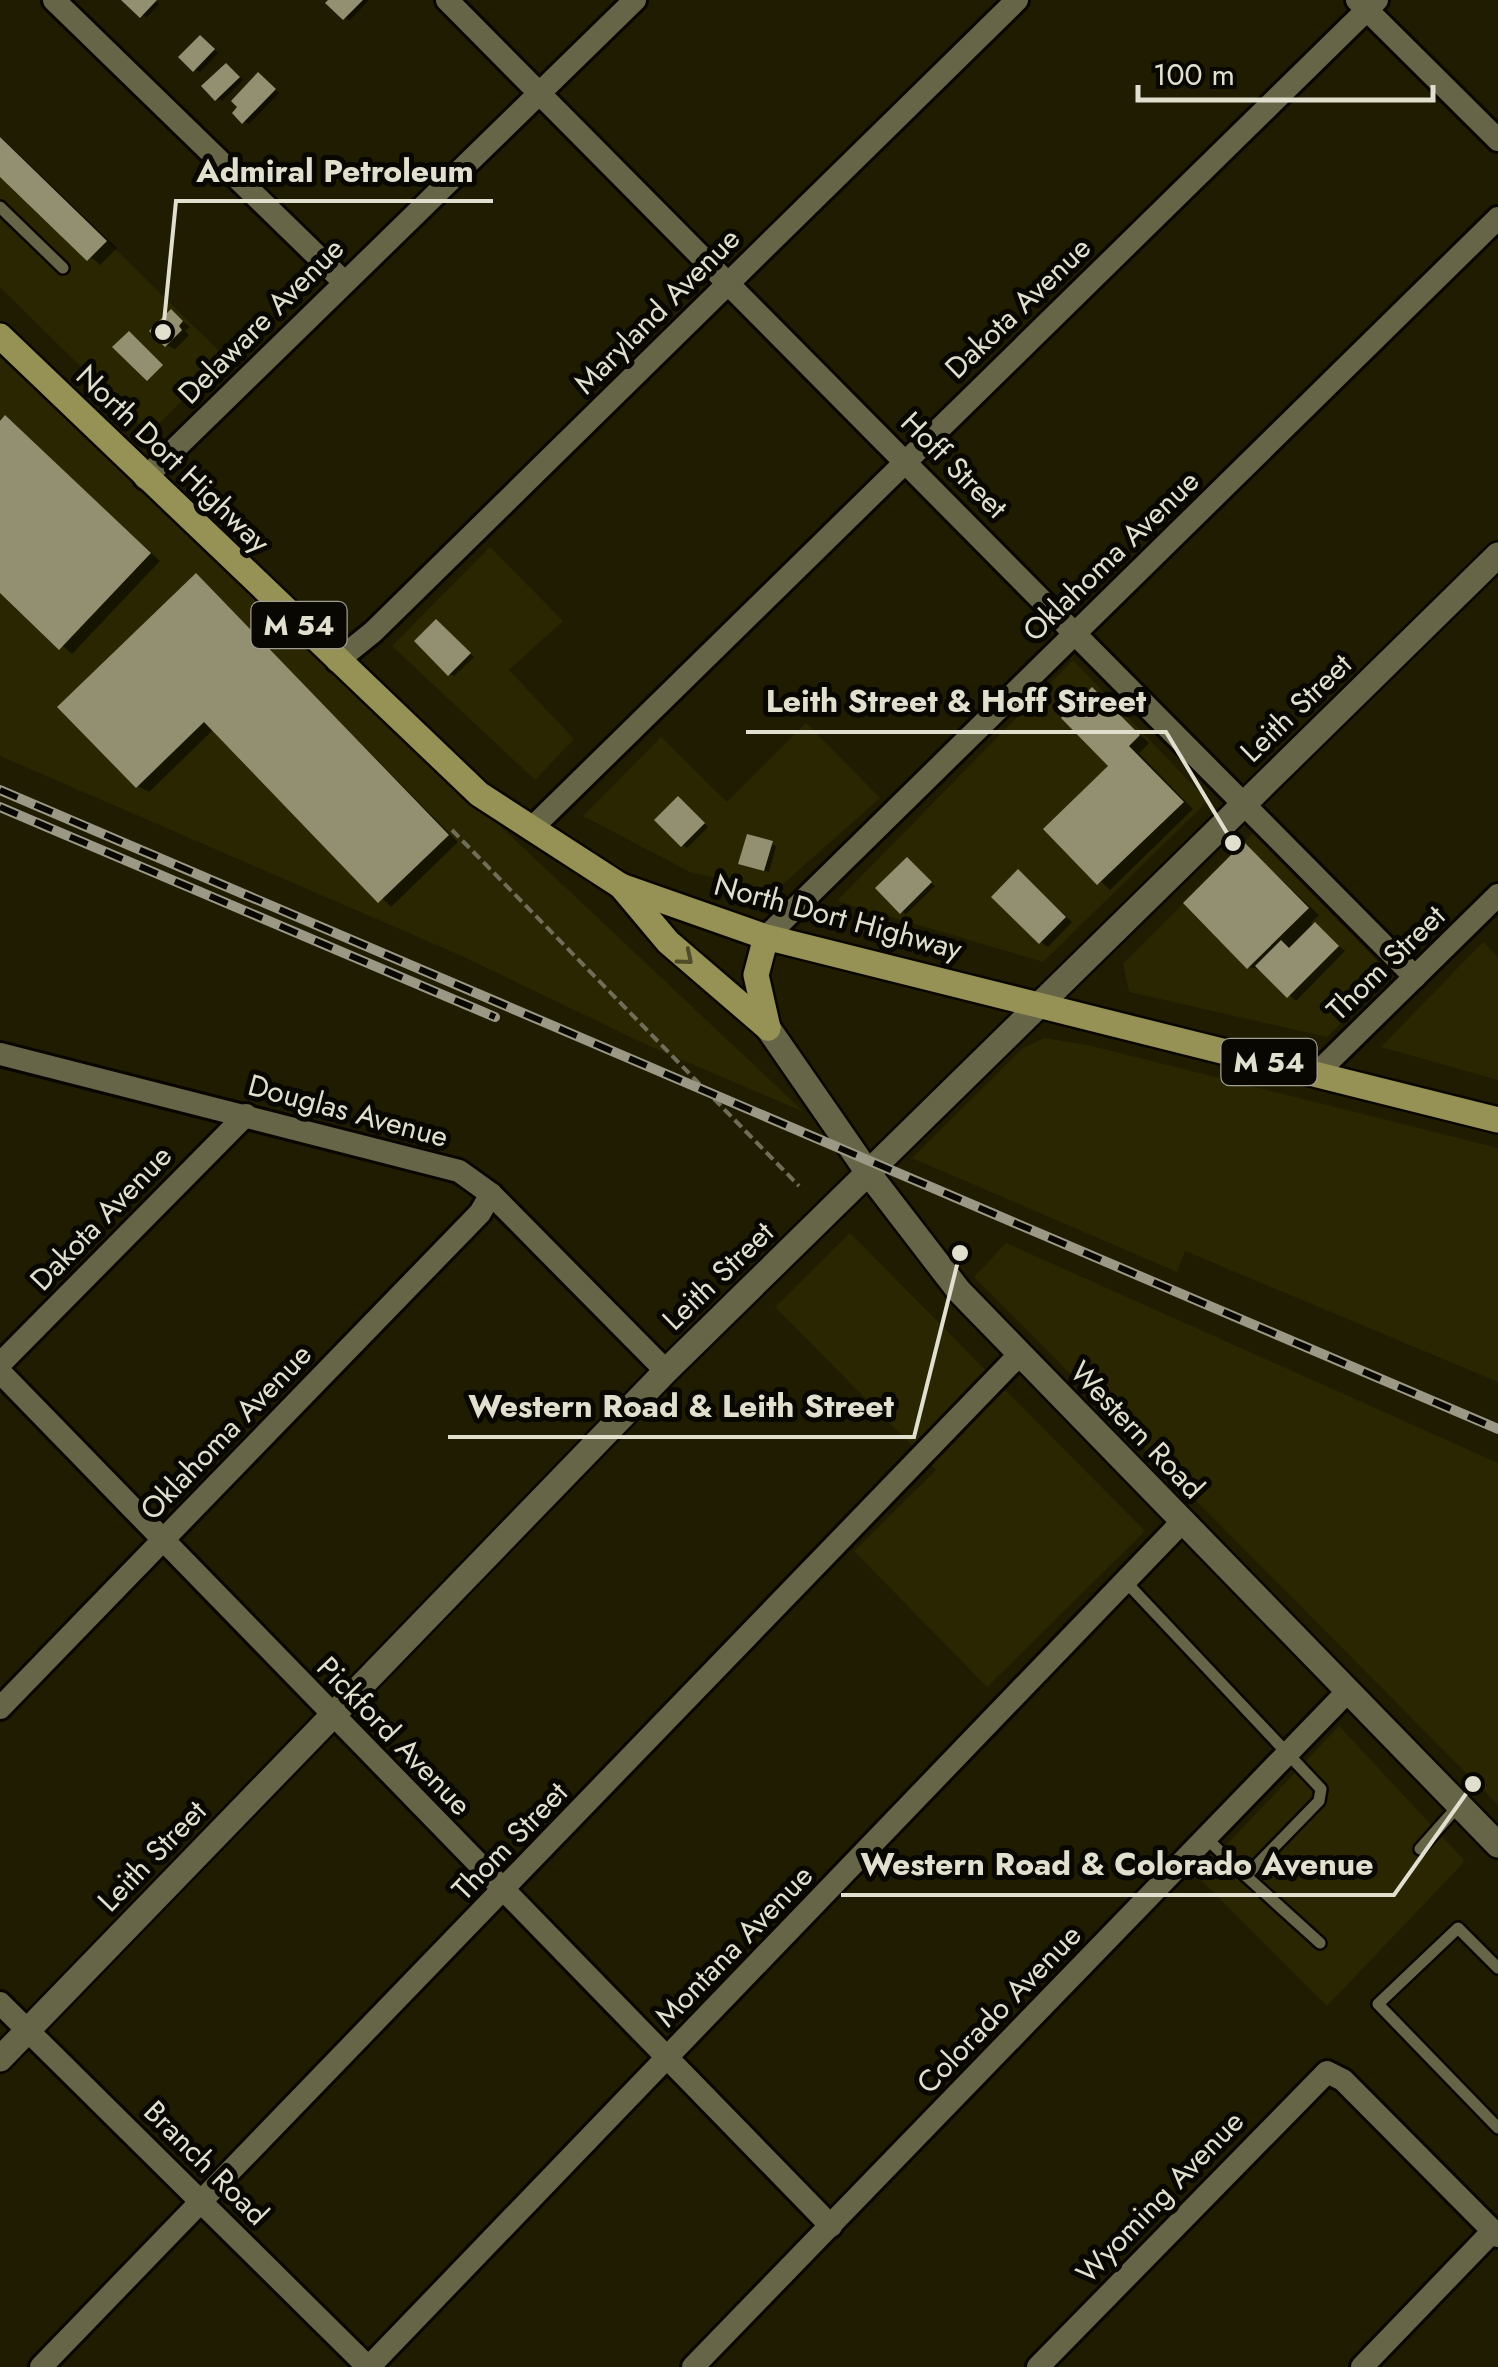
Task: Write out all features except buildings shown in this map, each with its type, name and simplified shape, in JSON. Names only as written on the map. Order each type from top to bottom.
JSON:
[{"type":"main road","name":"North Dort Highway","points":[[0,336],[479,794],[621,886],[766,937],[1498,1120]]},
{"type":"main road","points":[[621,886],[668,942],[768,1028]]},
{"type":"main road","points":[[766,937],[756,976],[768,1028]]},
{"type":"street","points":[[54,0],[343,282]]},
{"type":"street","name":"Hoff Street","points":[[447,0],[906,459],[1415,977]]},
{"type":"street","name":"Delaware Avenue","points":[[145,478],[635,0]]},
{"type":"street","name":"Maryland Avenue","points":[[338,661],[373,632],[1017,0]]},
{"type":"street","points":[[1367,3],[1498,140]]},
{"type":"street","name":"Dakota Avenue","points":[[532,828],[1367,3]]},
{"type":"street","name":"Oklahoma Avenue","points":[[766,937],[1498,218]]},
{"type":"street","name":"Leith Street","points":[[0,2059],[666,1371],[1498,555]]},
{"type":"street","name":"Thom Street","points":[[1316,1074],[1498,896]]},
{"type":"street","name":"Western Road","points":[[768,1028],[868,1174],[939,1267],[1019,1355],[1498,1845]]},
{"type":"street","name":"Douglas Avenue","points":[[0,1054],[459,1171],[492,1194],[666,1371]]},
{"type":"street","name":"Dakota Avenue","points":[[0,1364],[246,1115]]},
{"type":"street","name":"Oklahoma Avenue","points":[[0,1708],[480,1213],[492,1194]]},
{"type":"street","name":"Thom Street","points":[[41,2367],[1019,1355]]},
{"type":"street","name":"Pickford Avenue","points":[[0,1372],[831,2226]]},
{"type":"street","name":"Montana Avenue","points":[[368,2367],[1182,1522]]},
{"type":"street","name":"Colorado Avenue","points":[[693,2367],[1347,1692]]},
{"type":"street","name":"Branch Road","points":[[0,2002],[368,2367]]},
{"type":"street","name":"Wyoming Avenue","points":[[1038,2367],[1312,2083],[1327,2072],[1343,2080],[1496,2233]]},
{"type":"street","points":[[1362,2367],[1496,2233]]},
{"type":"lane","points":[[2,212],[63,268]]},
{"type":"lane","points":[[1126,1582],[1289,1753],[1322,1793],[1246,1876]]},
{"type":"lane","points":[[1420,1849],[1459,1805]]},
{"type":"lane","points":[[1206,1838],[1320,1943]]},
{"type":"lane","points":[[1498,1968],[1458,1928],[1378,2004],[1498,2128]]},
{"type":"path","points":[[452,830],[798,1186]]},
{"type":"shaded area","points":[[0,136],[225,357],[149,434],[0,287]]},
{"type":"shaded area","points":[[0,355],[804,1112],[647,1045],[462,956],[0,756]]},
{"type":"shaded area","points":[[490,547],[563,621],[509,670],[574,739],[535,780],[392,646]]},
{"type":"shaded area","points":[[1073,660],[1208,801],[1043,962],[837,901]]},
{"type":"shaded area","points":[[806,723],[880,798],[774,892],[690,872],[583,816],[661,737],[727,802]]},
{"type":"shaded area","points":[[1253,833],[1390,974],[1327,1037],[1129,992],[1123,964]]},
{"type":"shaded area","points":[[1483,942],[1498,957],[1498,1080],[1381,1047]]},
{"type":"shaded area","points":[[1044,1038],[1088,1045],[1498,1148],[1498,1382],[1185,1251],[1177,1272],[912,1158],[1023,1048]]},
{"type":"shaded area","points":[[850,1233],[1145,1531],[987,1687],[854,1551],[936,1470],[775,1307]]},
{"type":"shaded area","points":[[1006,1243],[1498,1463],[1498,1805],[974,1277]]},
{"type":"shaded area","points":[[1339,1726],[1465,1861],[1327,2006],[1197,1876]]},
{"type":"railway","points":[[0,790],[1498,1429]]},
{"type":"railway","points":[[0,807],[495,1017]]},
{"type":"place","name":"Admiral Petroleum","points":[[163,332]]},
{"type":"place","name":"Leith Street & Hoff Street","points":[[1233,843]]},
{"type":"place","name":"Western Road & Leith Street","points":[[960,1253]]},
{"type":"place","name":"Western Road & Colorado Avenue","points":[[1473,1784]]}]
